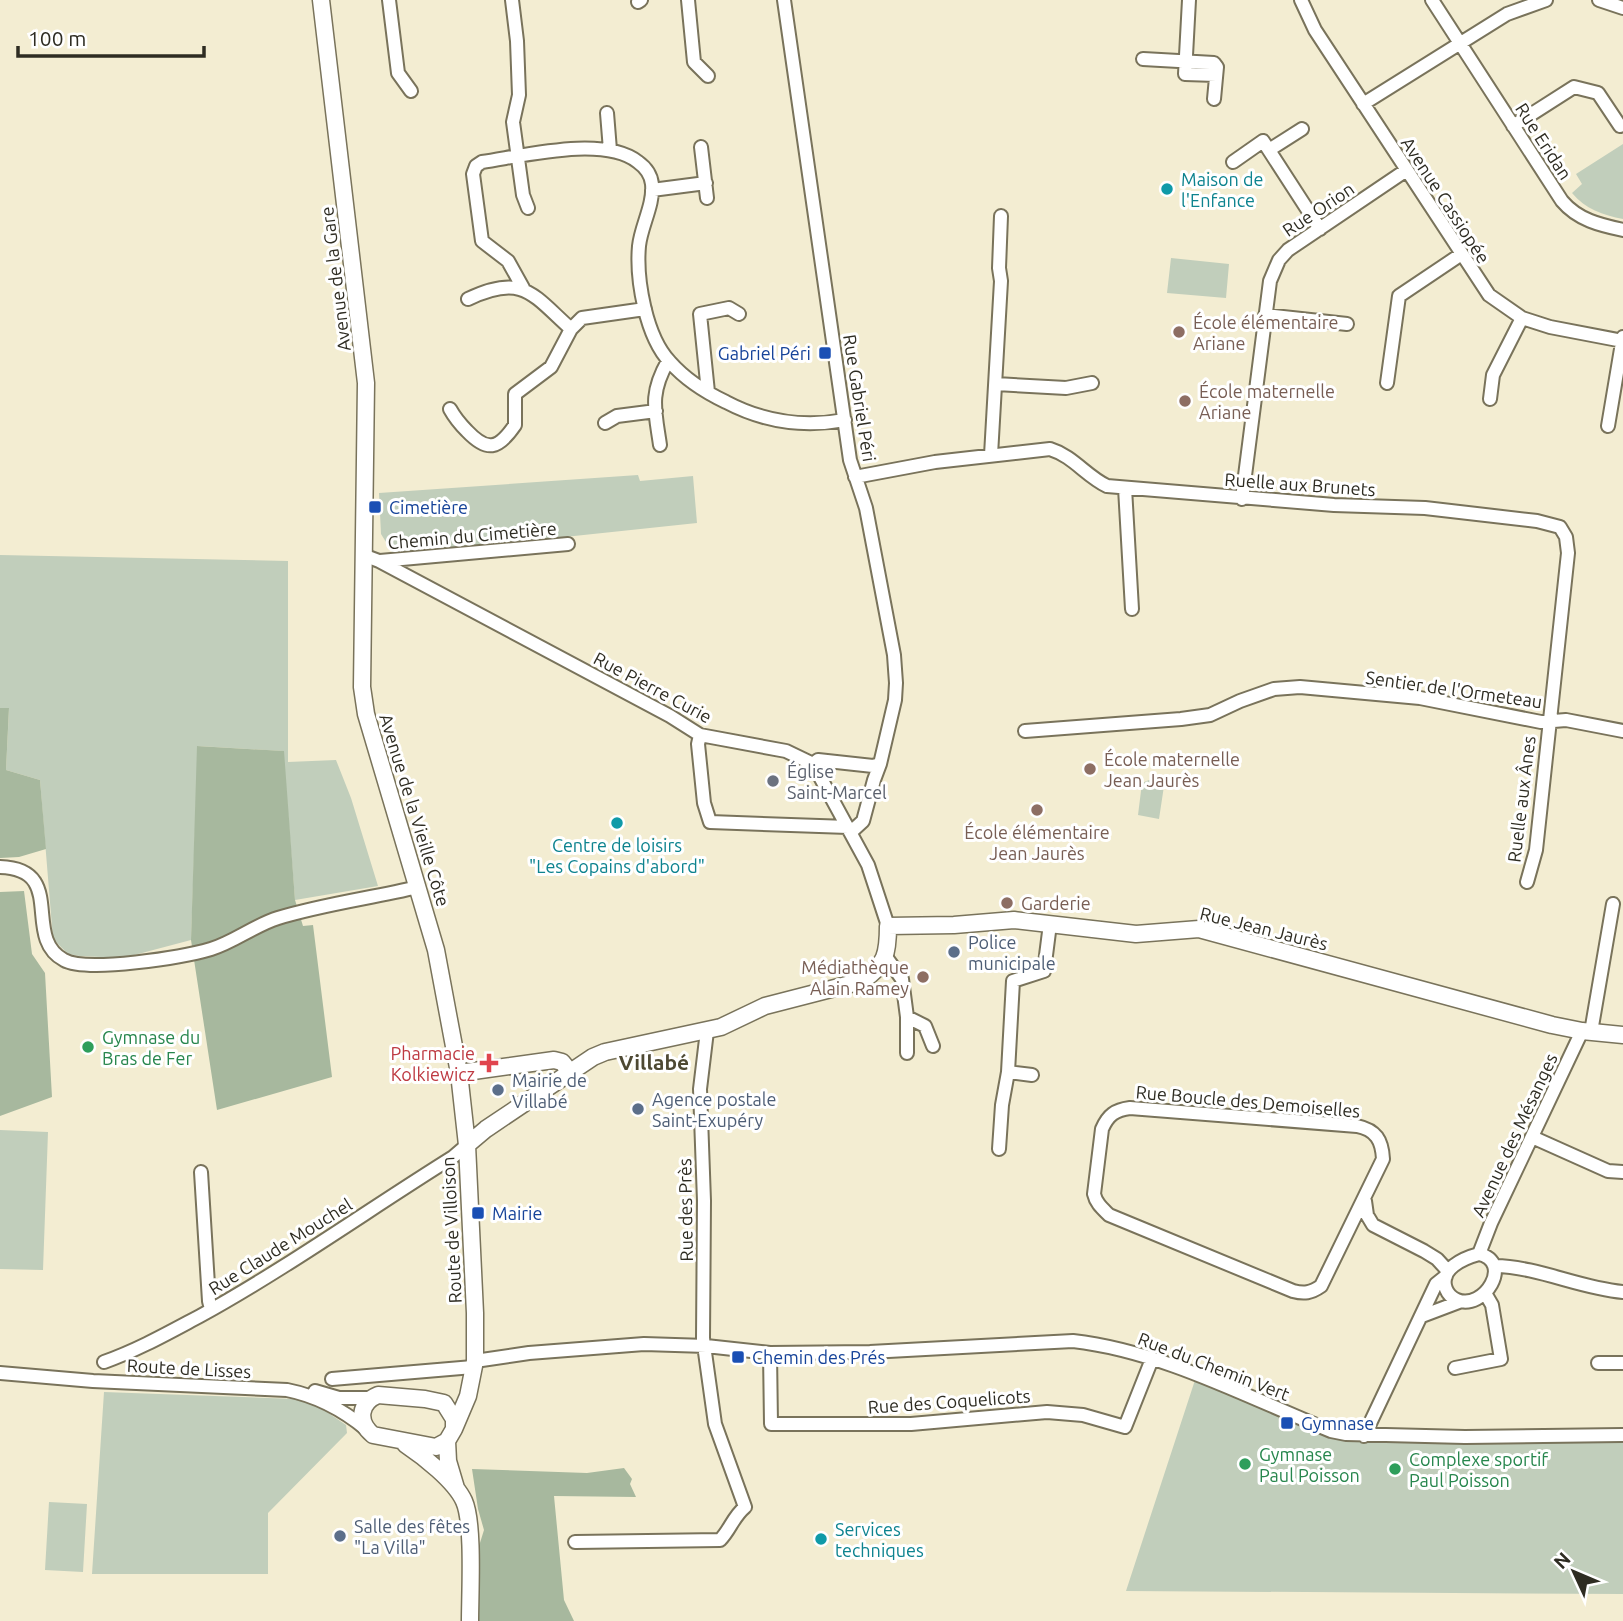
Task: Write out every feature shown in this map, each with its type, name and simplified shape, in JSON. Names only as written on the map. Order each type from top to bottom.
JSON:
[{"type":"street","name":"Avenue de la Gare","points":[[321,0],[366,383],[363,555]]},
{"type":"street","points":[[389,0],[398,73],[411,91]]},
{"type":"street","points":[[512,0],[519,95],[513,122],[523,195],[528,208]]},
{"type":"street","points":[[688,0],[694,62],[708,76]]},
{"type":"street","name":"Rue Gabriel Péri","points":[[785,0],[850,460],[864,501],[897,683],[889,733],[863,821],[849,829]]},
{"type":"street","points":[[1189,0],[1185,74],[1216,75],[1214,99]]},
{"type":"street","name":"Avenue Cassiopée","points":[[1301,0],[1315,30],[1405,172],[1489,295],[1522,318],[1550,327],[1623,340]]},
{"type":"street","name":"Rue Eridan","points":[[1432,0],[1557,195],[1574,213],[1592,222],[1623,230]]},
{"type":"street","points":[[1363,104],[1517,9],[1546,0]]},
{"type":"street","points":[[1600,0],[1623,8]]},
{"type":"street","points":[[1143,59],[1186,61]]},
{"type":"street","points":[[1513,126],[1574,87],[1598,93],[1620,126]]},
{"type":"street","points":[[607,113],[610,150]]},
{"type":"street","points":[[1269,150],[1302,129]]},
{"type":"street","points":[[1233,162],[1264,141],[1320,229]]},
{"type":"street","points":[[571,329],[552,309],[523,288],[508,261],[482,241],[473,174],[476,166],[482,162],[592,147],[610,150],[638,162],[647,171],[652,190],[639,244],[638,273],[649,325],[668,361],[708,392],[748,413],[775,422],[806,424],[845,421]]},
{"type":"street","points":[[701,147],[707,198]]},
{"type":"street","name":"Rue Orion","points":[[1242,499],[1270,281],[1279,260],[1289,250],[1405,172]]},
{"type":"street","points":[[652,190],[706,183]]},
{"type":"street","points":[[990,455],[1001,281],[1001,216]]},
{"type":"street","points":[[1387,383],[1399,296],[1460,255]]},
{"type":"street","points":[[468,299],[490,290],[523,288]]},
{"type":"street","points":[[708,392],[700,314],[729,308],[739,314]]},
{"type":"street","points":[[450,409],[455,420],[477,442],[483,446],[495,444],[515,425],[514,398],[517,391],[546,372],[571,329],[582,318],[645,309]]},
{"type":"street","points":[[1265,315],[1347,324]]},
{"type":"street","points":[[1490,400],[1493,375],[1522,318]]},
{"type":"street","points":[[1608,426],[1623,340]]},
{"type":"street","points":[[660,445],[653,398],[658,380],[668,361]]},
{"type":"street","points":[[996,384],[1066,388],[1092,383]]},
{"type":"street","points":[[605,423],[617,416],[656,411]]},
{"type":"street","name":"Ruelle aux Brunets","points":[[855,477],[923,464],[1050,449],[1064,453],[1095,480],[1107,486],[1242,499],[1425,508],[1544,522],[1560,527],[1566,537],[1568,553],[1549,720]]},
{"type":"street","points":[[1125,488],[1132,609]]},
{"type":"street","name":"Chemin du Cimetière","points":[[379,561],[568,544]]},
{"type":"street","name":"Rue Pierre Curie","points":[[363,555],[379,561],[670,716],[700,735],[786,751],[813,764]]},
{"type":"street","name":"Avenue de la Vieille Côte","points":[[363,555],[362,687],[366,714],[436,950],[459,1073]]},
{"type":"street","name":"Sentier de l'Ormeteau","points":[[1025,731],[1210,715],[1274,689],[1300,687],[1420,698],[1541,722],[1566,720],[1623,731]]},
{"type":"street","name":"Ruelle aux Ânes","points":[[1527,883],[1536,850],[1549,720]]},
{"type":"street","points":[[700,735],[698,744],[704,803],[710,822],[849,829]]},
{"type":"street","points":[[467,1145],[486,1129],[604,1052],[721,1027],[765,1006],[862,981],[871,975],[886,957],[888,926],[868,865],[813,764],[818,760],[873,766],[880,764]]},
{"type":"street","points":[[0,867],[23,871],[34,880],[41,895],[44,934],[48,944],[55,954],[76,964],[126,963],[209,949],[275,919],[418,887]]},
{"type":"street","name":"Avenue des Mésanges","points":[[1479,1254],[1532,1138],[1587,1032],[1613,904]]},
{"type":"street","name":"Rue Jean Jaurès","points":[[888,926],[1014,920],[1136,934],[1190,928],[1210,931],[1587,1032],[1623,1035]]},
{"type":"street","points":[[999,1149],[1008,1072],[1013,981],[1044,971],[1050,924]]},
{"type":"street","points":[[886,957],[901,979],[907,1017],[907,1053]]},
{"type":"street","points":[[907,1017],[925,1026],[933,1046]]},
{"type":"street","name":"Rue des Près","points":[[706,1031],[699,1089],[705,1200],[703,1338],[706,1346]]},
{"type":"street","points":[[459,1073],[554,1060],[562,1062],[571,1073]]},
{"type":"street","points":[[1008,1072],[1032,1075]]},
{"type":"street","name":"Route de Villoison","points":[[450,1435],[468,1396],[474,1364],[475,1313],[467,1145],[459,1073]]},
{"type":"street","name":"Rue Boucle des Demoiselles","points":[[1130,1108],[1366,1128],[1380,1139],[1383,1159],[1348,1235],[1326,1279],[1314,1292],[1304,1294],[1293,1292],[1109,1215],[1094,1194],[1102,1129],[1106,1120],[1112,1113],[1130,1108]]},
{"type":"street","points":[[1532,1138],[1608,1171],[1622,1173]]},
{"type":"street","name":"Rue Claude Mouchel","points":[[104,1362],[126,1354],[257,1283],[453,1157],[467,1145]]},
{"type":"street","points":[[201,1172],[211,1309]]},
{"type":"street","points":[[1365,1200],[1367,1215],[1373,1225],[1437,1259],[1447,1274],[1446,1289],[1450,1296],[1459,1301]]},
{"type":"street","points":[[1348,1235],[1373,1225]]},
{"type":"street","points":[[1364,1436],[1436,1284],[1460,1262],[1479,1254],[1491,1260],[1495,1266],[1493,1283],[1485,1293],[1422,1316]]},
{"type":"street","points":[[1495,1266],[1518,1267],[1587,1287],[1623,1292]]},
{"type":"street","points":[[1455,1368],[1501,1359],[1492,1305],[1485,1293]]},
{"type":"street","name":"Rue du Chemin Vert","points":[[332,1379],[474,1364],[592,1347],[644,1344],[706,1346],[771,1353],[870,1352],[1073,1341],[1152,1359],[1331,1431],[1364,1436],[1623,1435]]},
{"type":"street","points":[[575,1542],[720,1540],[726,1534],[730,1522],[745,1507],[715,1424],[706,1346]]},
{"type":"street","name":"Rue des Coquelicots","points":[[771,1353],[771,1424],[911,1424],[1047,1412],[1083,1415],[1125,1427],[1152,1359]]},
{"type":"street","points":[[1598,1363],[1623,1363]]},
{"type":"street","name":"Route de Lisses","points":[[0,1364],[129,1376],[296,1385],[339,1398],[370,1398]]},
{"type":"street","name":"Route de Lisses","points":[[0,1373],[93,1381],[287,1390],[305,1394],[345,1412],[366,1429]]},
{"type":"street","points":[[450,1435],[436,1447],[373,1435],[366,1429],[362,1410],[370,1398],[378,1395],[444,1403],[470,1384]]},
{"type":"street","points":[[444,1403],[454,1419],[448,1461],[457,1491]]},
{"type":"street","points":[[400,1441],[423,1457],[464,1500],[469,1517],[470,1614]]},
{"type":"green space","points":[[1623,144],[1623,219],[1595,210],[1572,193],[1582,184],[1576,174]]},
{"type":"green space","points":[[1171,258],[1229,264],[1226,298],[1167,293]]},
{"type":"green space","points":[[638,475],[640,481],[693,476],[697,523],[394,555],[381,534],[379,493]]},
{"type":"green space","points":[[0,555],[288,561],[288,762],[336,760],[351,798],[378,886],[295,900],[283,751],[198,746],[191,940],[123,958],[68,954],[53,939],[40,780],[6,770],[9,709],[0,708]]},
{"type":"green space","points":[[0,708],[9,708],[6,770],[40,780],[46,849],[19,857],[0,858]]},
{"type":"green space","points":[[197,746],[284,751],[295,900],[303,926],[313,925],[332,1077],[217,1110],[191,940]]},
{"type":"green space","points":[[1149,780],[1164,786],[1159,819],[1138,815],[1142,783]]},
{"type":"green space","points":[[24,891],[32,954],[45,973],[52,1097],[0,1116],[0,892]]},
{"type":"green space","points":[[0,1130],[48,1132],[43,1270],[0,1269]]},
{"type":"green space","name":"Complexe sportif Paul Poisson","points":[[1196,1377],[1332,1433],[1623,1438],[1623,1594],[1126,1591]]},
{"type":"green space","points":[[104,1392],[296,1399],[321,1408],[346,1425],[347,1433],[268,1513],[268,1574],[92,1574]]},
{"type":"green space","points":[[624,1468],[632,1479],[630,1484],[636,1497],[554,1496],[564,1600],[574,1621],[479,1621],[479,1546],[484,1530],[472,1469],[587,1473]]},
{"type":"green space","points":[[49,1502],[87,1504],[83,1572],[45,1570]]},
{"type":"place","name":"Maison de l'Enfance","points":[[1167,189]]},
{"type":"place","name":"École élémentaire Ariane","points":[[1179,332]]},
{"type":"place","name":"Gabriel Péri","points":[[825,353]]},
{"type":"place","name":"École maternelle Ariane","points":[[1185,401]]},
{"type":"place","name":"Cimetière","points":[[375,507]]},
{"type":"place","name":"École maternelle Jean Jaurès","points":[[1090,769]]},
{"type":"place","name":"Église Saint-Marcel","points":[[773,781]]},
{"type":"place","name":"École élémentaire Jean Jaurès","points":[[1037,810]]},
{"type":"place","name":"Centre de loisirs \"Les Copains d'abord\"","points":[[617,823]]},
{"type":"place","name":"Garderie","points":[[1007,903]]},
{"type":"place","name":"Police municipale","points":[[954,952]]},
{"type":"place","name":"Médiathèque Alain Ramey","points":[[923,977]]},
{"type":"place","name":"Gymnase du Bras de Fer","points":[[88,1047]]},
{"type":"place","name":"Pharmacie Kolkiewicz","points":[[489,1063]]},
{"type":"place","name":"Mairie de Villabé","points":[[498,1090]]},
{"type":"place","name":"Agence postale Saint-Exupéry","points":[[638,1109]]},
{"type":"place","name":"Mairie","points":[[478,1213]]},
{"type":"place","name":"Chemin des Prés","points":[[738,1357]]},
{"type":"place","name":"Gymnase","points":[[1287,1423]]},
{"type":"place","name":"Gymnase Paul Poisson","points":[[1245,1464]]},
{"type":"place","name":"Complexe sportif Paul Poisson","points":[[1395,1469]]},
{"type":"place","name":"Salle des fêtes \"La Villa\"","points":[[340,1536]]},
{"type":"place","name":"Services techniques","points":[[821,1539]]},
{"type":"district","name":"Villabé","points":[[654,1062]]}]
